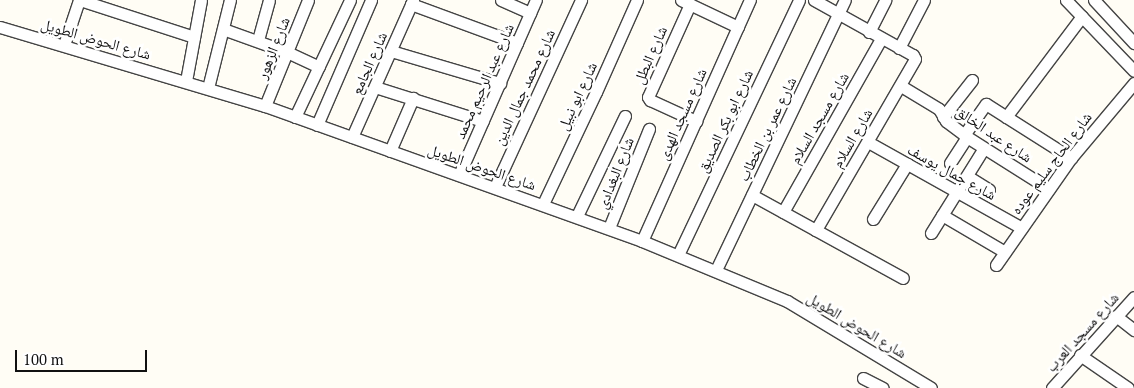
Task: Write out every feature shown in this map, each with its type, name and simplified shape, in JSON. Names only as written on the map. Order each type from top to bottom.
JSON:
[{"type":"street","points":[[64,45],[79,0],[194,37]]},
{"type":"street","points":[[186,81],[201,0]]},
{"type":"street","points":[[208,88],[230,0]]},
{"type":"street","points":[[258,40],[269,0]]},
{"type":"street","name":"شارع الزهور","points":[[265,106],[308,0]]},
{"type":"street","points":[[295,117],[350,0]]},
{"type":"street","points":[[317,125],[371,0]]},
{"type":"street","points":[[501,0],[530,13]]},
{"type":"street","name":"شارع عبد الرحيم محمد","points":[[460,175],[536,0]]},
{"type":"street","name":"شارع محمد جمال الدين","points":[[495,187],[581,0]]},
{"type":"street","name":"شارع ابو نبيل","points":[[542,204],[637,0]]},
{"type":"street","name":"شارع مسجد الهدى","points":[[642,241],[750,0]]},
{"type":"street","name":"شارع ابو بكر الصديق","points":[[678,255],[798,0]]},
{"type":"street","points":[[814,0],[899,48],[924,0]]},
{"type":"street","name":"شارع عمر بن الخطاب","points":[[716,270],[845,0]]},
{"type":"street","points":[[869,32],[885,0]]},
{"type":"street","points":[[1066,0],[1134,72]]},
{"type":"street","points":[[1094,0],[1133,38]]},
{"type":"street","points":[[412,2],[517,43]]},
{"type":"street","name":"شارع الجامع","points":[[352,138],[412,2]]},
{"type":"street","points":[[685,2],[738,27]]},
{"type":"street","name":"شارع البطل","points":[[685,2],[648,97],[650,100],[696,121]]},
{"type":"street","points":[[1006,117],[1082,16]]},
{"type":"street","name":"شارع الحوض الطويل","points":[[0,27],[265,106],[609,228],[716,270],[804,310],[931,388]]},
{"type":"street","points":[[223,29],[258,40],[319,67]]},
{"type":"street","name":"شارع مسجد السلام","points":[[783,212],[881,39]]},
{"type":"street","name":"شارع السلام","points":[[816,230],[914,62],[913,55],[899,48]]},
{"type":"street","points":[[391,51],[500,83]]},
{"type":"street","points":[[943,117],[972,80]]},
{"type":"street","name":"شارع الحاج سليم عوده","points":[[996,265],[1071,158],[1134,83]]},
{"type":"street","name":"شارع عبد الخالق","points":[[901,86],[939,109],[943,117],[966,136],[1050,189]]},
{"type":"street","points":[[375,87],[483,121]]},
{"type":"street","points":[[390,151],[413,98]]},
{"type":"street","points":[[950,163],[985,104],[1071,158]]},
{"type":"street","points":[[577,216],[625,116]]},
{"type":"street","name":"شارع البغدادي","points":[[609,228],[650,129]]},
{"type":"street","name":"شارع جمال يوسف","points":[[868,142],[1022,228]]},
{"type":"street","points":[[931,233],[984,148]]},
{"type":"street","points":[[873,219],[908,164]]},
{"type":"street","points":[[967,176],[989,190]]},
{"type":"street","points":[[752,195],[903,278]]},
{"type":"street","points":[[942,215],[1005,252]]},
{"type":"street","name":"شارع مسجد العرب","points":[[1052,388],[1134,297]]},
{"type":"street","points":[[1116,316],[1134,330]]},
{"type":"street","points":[[1080,355],[1128,388]]},
{"type":"street","points":[[864,378],[883,388]]}]
